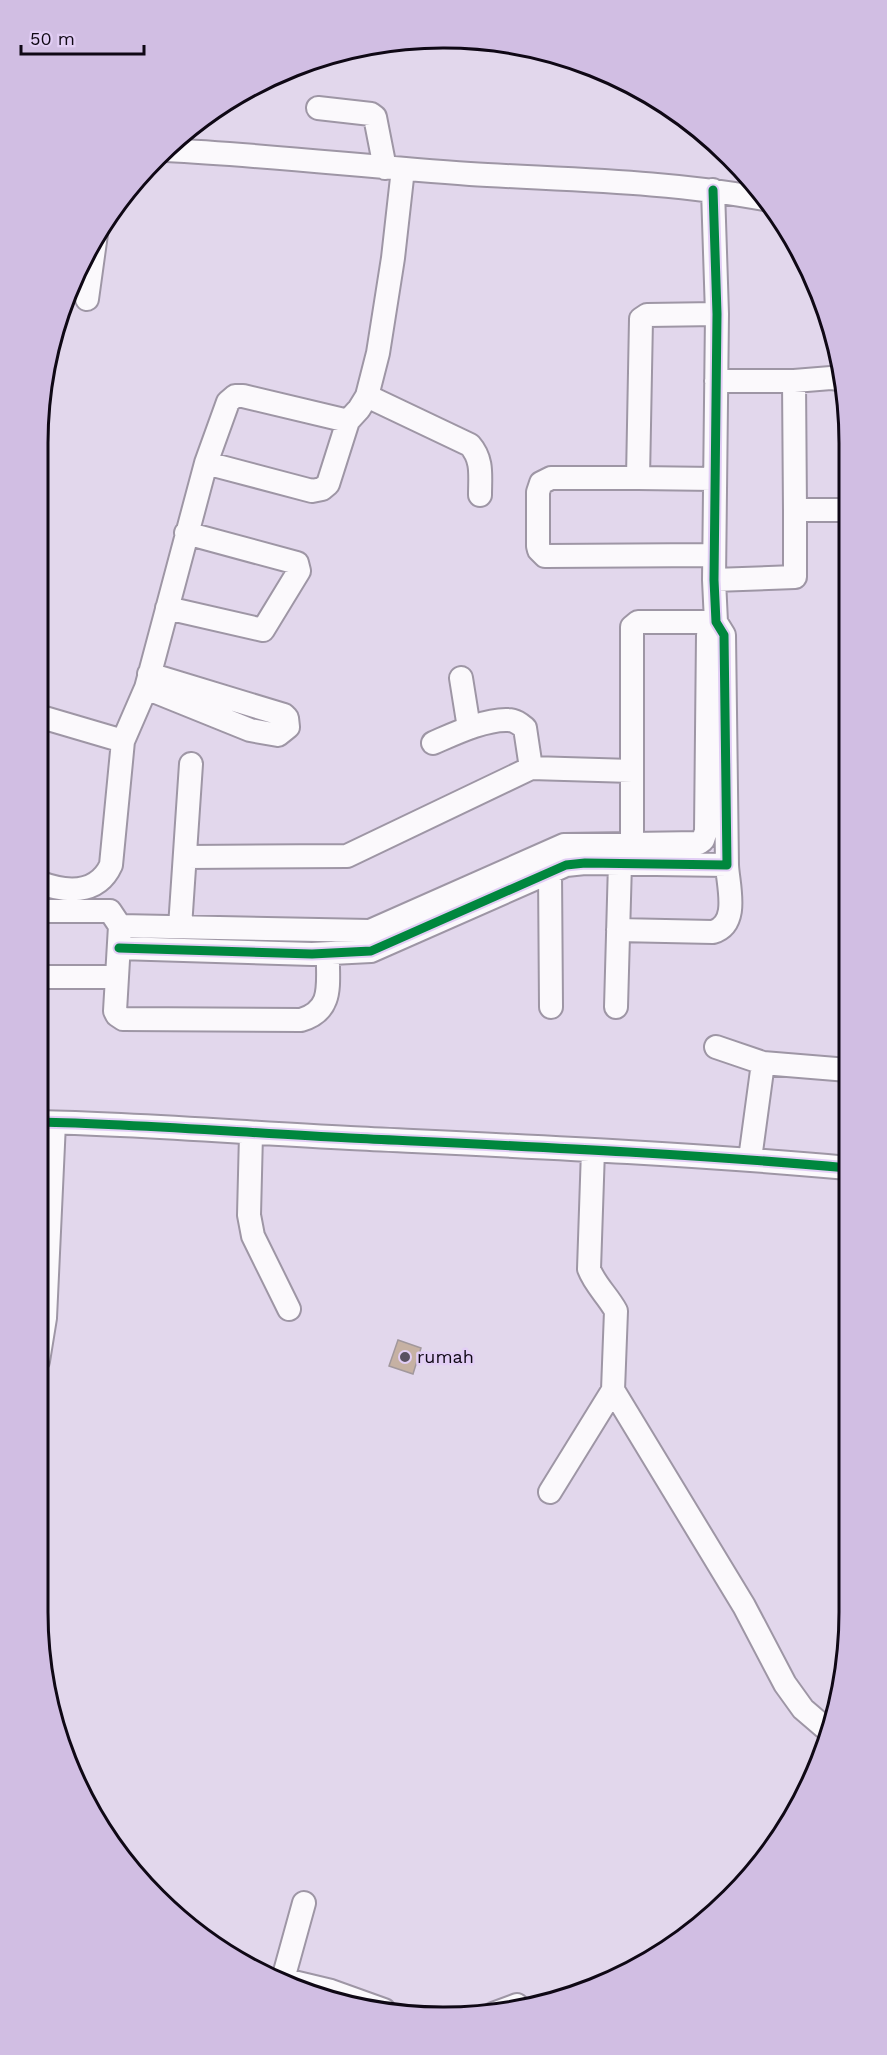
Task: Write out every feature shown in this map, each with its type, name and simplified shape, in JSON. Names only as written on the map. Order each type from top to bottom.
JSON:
[{"type":"street","points":[[206,462],[312,491],[322,489],[328,484],[348,421],[367,396],[378,353],[386,306],[394,169],[375,117],[371,114],[318,108]]},
{"type":"street","points":[[178,151],[231,153],[394,169],[712,190],[752,197]]},
{"type":"street","points":[[618,930],[713,932],[727,922],[730,912],[727,865],[724,635],[716,622],[714,580],[717,314],[712,190]]},
{"type":"street","points":[[87,299],[92,263]]},
{"type":"street","points":[[638,478],[641,319],[647,315],[717,314]]},
{"type":"street","points":[[716,381],[833,378]]},
{"type":"street","points":[[714,580],[795,577],[794,381]]},
{"type":"street","points":[[48,886],[73,890],[90,888],[107,873],[111,865],[123,741],[147,681],[206,462],[228,402],[235,396],[243,396],[348,421]]},
{"type":"street","points":[[367,396],[470,445],[481,462],[480,495]]},
{"type":"street","points":[[714,555],[550,556],[542,554],[538,546],[538,492],[541,483],[551,478],[715,478]]},
{"type":"street","points":[[795,510],[839,510]]},
{"type":"street","points":[[167,608],[263,630],[299,571],[297,563],[186,533]]},
{"type":"street","points":[[632,843],[632,627],[638,622],[716,622]]},
{"type":"street","points":[[119,937],[320,954],[371,951],[566,865],[585,853],[632,843],[694,845],[703,840],[705,836],[708,635],[716,622]]},
{"type":"street","points":[[461,678],[469,728]]},
{"type":"street","points":[[147,681],[225,708]]},
{"type":"street","points":[[48,719],[123,741]]},
{"type":"street","points":[[433,743],[469,728],[507,720],[517,722],[525,728],[531,768]]},
{"type":"street","points":[[180,927],[190,764]]},
{"type":"street","points":[[186,857],[347,856],[531,768],[632,771]]},
{"type":"street","points":[[119,937],[180,927],[370,931],[564,844],[620,863],[727,865]]},
{"type":"street","points":[[616,1007],[620,863]]},
{"type":"street","points":[[550,872],[551,1007]]},
{"type":"street","points":[[48,911],[110,911],[119,937],[115,1011],[123,1019],[301,1020],[315,1014],[327,1001],[320,954],[312,930]]},
{"type":"street","points":[[48,977],[117,977]]},
{"type":"street","points":[[716,1047],[763,1063],[839,1069]]},
{"type":"street","points":[[750,1159],[763,1063]]},
{"type":"street","points":[[48,1122],[593,1150],[750,1159],[839,1167]]},
{"type":"street","points":[[251,1134],[249,1215],[253,1236],[289,1309]]},
{"type":"street","points":[[550,1492],[613,1390],[615,1311],[611,1301],[593,1280],[589,1269],[593,1150]]},
{"type":"street","points":[[613,1390],[744,1606],[785,1684],[803,1709],[822,1726]]},
{"type":"street","points":[[285,1974],[304,1903]]},
{"type":"building","name":"rumah","points":[[398,1340],[421,1348],[413,1374],[389,1366]]},
{"type":"cycle path","points":[[119,948],[312,954],[371,951],[566,865],[585,863],[727,865],[724,635],[716,622],[714,580],[717,314],[713,190]]},
{"type":"cycle path","points":[[48,1122],[599,1150],[839,1167]]},
{"type":"place","name":"rumah","points":[[405,1357]]}]
